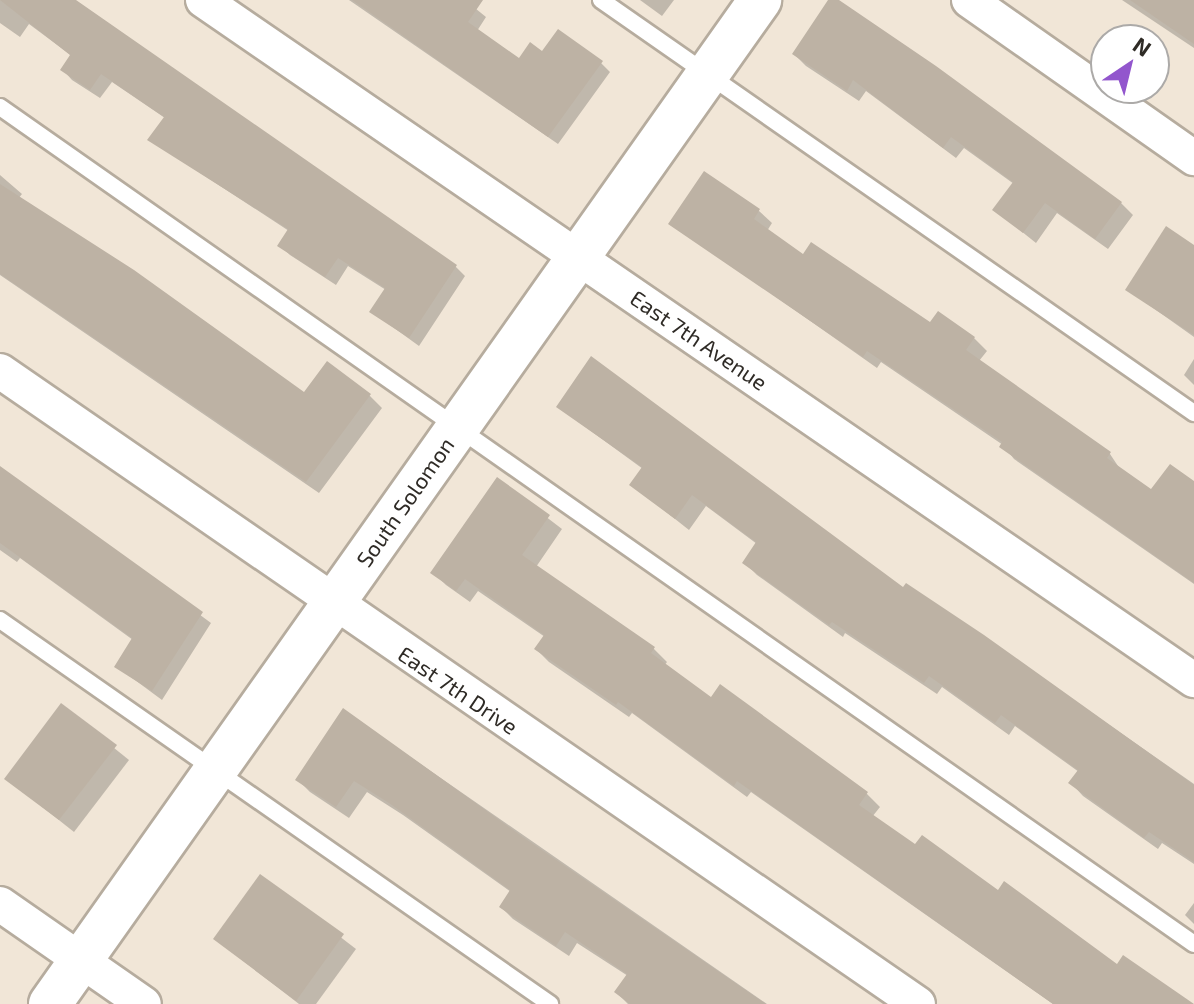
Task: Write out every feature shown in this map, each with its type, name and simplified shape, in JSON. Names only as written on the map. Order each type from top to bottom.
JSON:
[{"type":"street","name":"East 7th Avenue","points":[[203,0],[1194,680]]},
{"type":"street","name":"South Solomon","points":[[50,1004],[760,0]]},
{"type":"street","points":[[969,0],[1194,158]]},
{"type":"street","name":"East 7th Drive","points":[[0,371],[333,605],[918,1004]]},
{"type":"street","points":[[0,904],[144,1004]]},
{"type":"lane","points":[[601,0],[1194,413]]},
{"type":"lane","points":[[0,107],[1194,944]]},
{"type":"lane","points":[[0,620],[550,1004]]},
{"type":"building","points":[[0,0],[76,0],[457,265],[409,338],[369,312],[385,288],[338,258],[325,277],[277,246],[288,229],[147,140],[164,117],[101,74],[90,90],[60,70],[70,55]]},
{"type":"building","points":[[352,0],[483,0],[468,22],[519,58],[530,42],[542,51],[558,29],[603,61],[548,137]]},
{"type":"building","points":[[828,0],[839,0],[936,66],[1122,202],[1095,239],[1045,203],[1023,233],[992,210],[1013,182],[951,137],[943,148],[853,80],[847,91],[792,54]]},
{"type":"building","points":[[1130,0],[1194,0],[1194,44],[1170,28],[1170,24],[1165,24]]},
{"type":"building","points":[[704,171],[760,209],[754,219],[803,254],[811,242],[930,322],[938,311],[975,337],[966,350],[1111,452],[1107,458],[1151,489],[1170,464],[1194,481],[1194,583],[999,447],[1002,442],[867,351],[863,357],[668,224]]},
{"type":"building","points":[[0,184],[134,270],[304,392],[327,361],[371,394],[306,482],[0,274]]},
{"type":"building","points":[[1166,226],[1194,245],[1194,335],[1125,290]]},
{"type":"building","points":[[591,356],[903,587],[906,583],[984,635],[1194,785],[1194,862],[1149,832],[1144,838],[1068,783],[1078,770],[1001,715],[995,723],[929,676],[924,683],[832,622],[829,625],[742,563],[756,542],[692,495],[675,519],[629,485],[642,467],[556,407]]},
{"type":"building","points":[[0,466],[203,612],[152,691],[114,667],[132,638],[0,543]]},
{"type":"building","points":[[497,477],[550,515],[522,555],[655,647],[651,653],[711,697],[720,684],[868,792],[859,805],[915,844],[922,835],[998,890],[1004,881],[1117,964],[1123,955],[1194,1004],[1053,1004],[737,781],[734,786],[618,702],[616,705],[534,649],[544,635],[465,579],[456,591],[430,573]]},
{"type":"building","points":[[61,703],[117,745],[59,820],[4,779]]},
{"type":"building","points":[[343,708],[523,837],[766,1004],[630,1004],[614,992],[627,974],[565,932],[556,946],[499,907],[510,890],[389,803],[354,781],[336,807],[295,780]]},
{"type":"building","points":[[260,874],[344,934],[296,1001],[213,939]]}]
